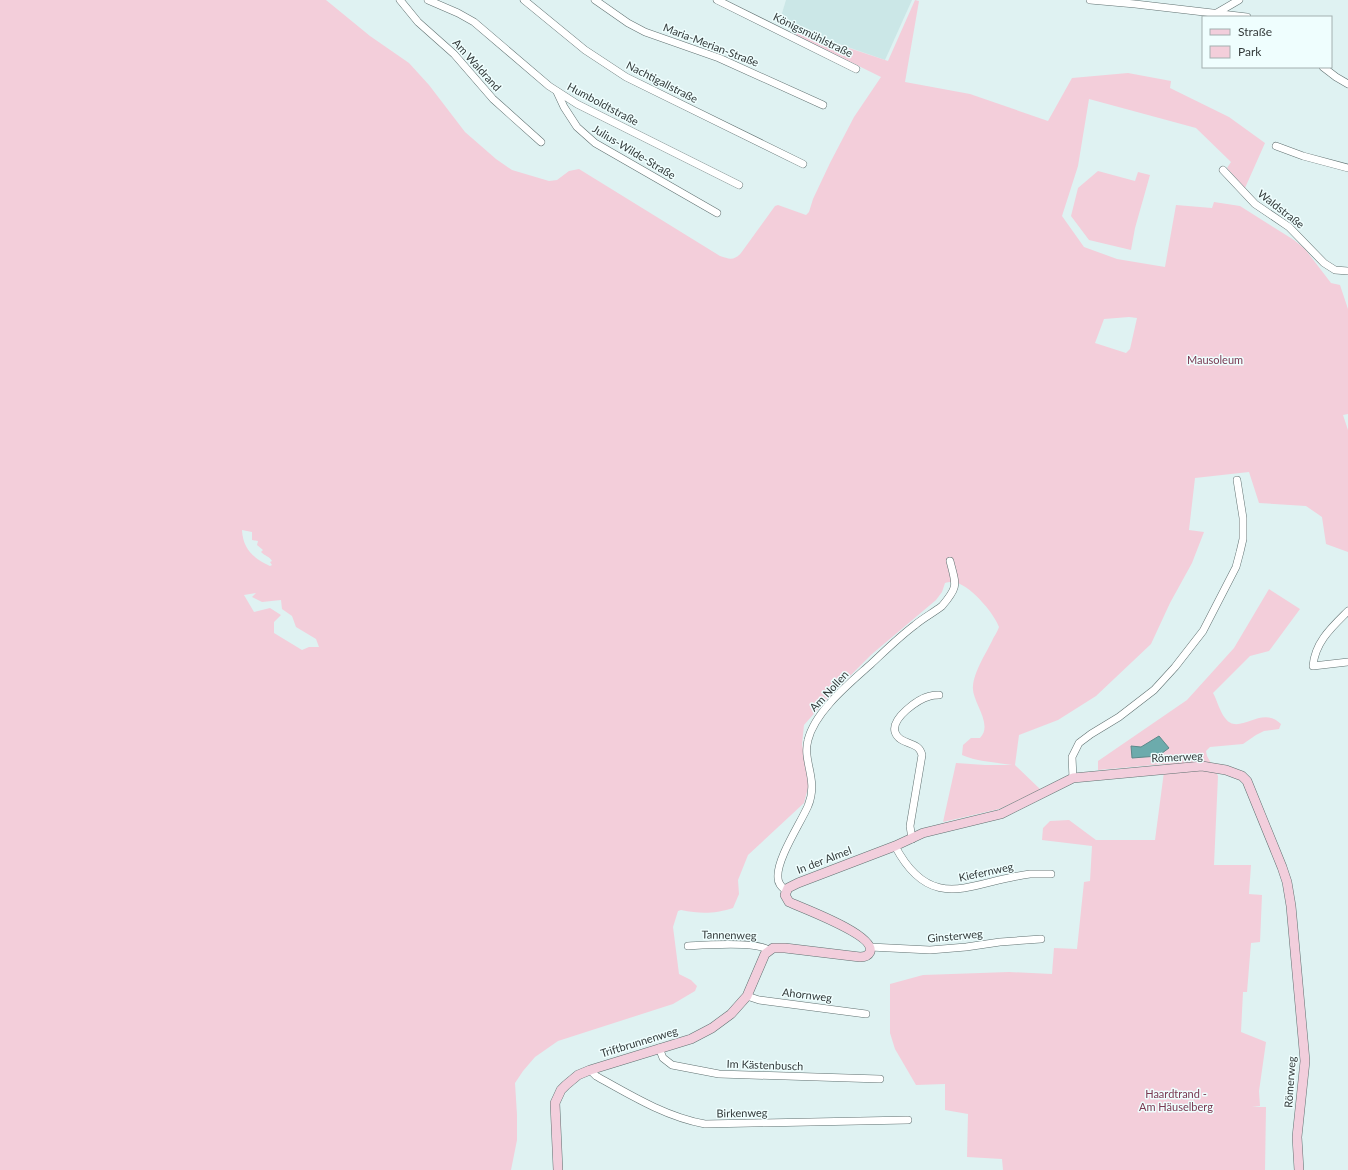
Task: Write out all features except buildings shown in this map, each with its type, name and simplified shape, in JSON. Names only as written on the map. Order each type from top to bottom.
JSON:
[{"type":"street","name":"Am Waldrand","points":[[400,0],[418,22],[454,54],[497,103],[541,142]]},
{"type":"street","name":"Humboldtstraße","points":[[428,0],[458,13],[474,22],[557,92],[595,114],[739,185]]},
{"type":"street","name":"Nachtigallstraße","points":[[524,0],[585,50],[626,77],[803,164]]},
{"type":"street","name":"Maria-Merian-Straße","points":[[595,0],[628,23],[645,32],[719,58],[823,105]]},
{"type":"street","name":"Königsmühlstraße","points":[[717,0],[856,69]]},
{"type":"street","points":[[1090,0],[1236,16]]},
{"type":"street","points":[[1215,14],[1239,0]]},
{"type":"street","points":[[1324,68],[1336,78],[1348,84]]},
{"type":"street","name":"Julius-Wilde-Straße","points":[[557,92],[564,107],[574,122],[585,135],[595,143],[717,213]]},
{"type":"street","points":[[1276,146],[1303,156],[1348,168]]},
{"type":"street","name":"Waldstraße","points":[[1224,170],[1255,204],[1289,227],[1324,263],[1335,270],[1348,271]]},
{"type":"street","points":[[1073,778],[1072,757],[1079,743],[1119,717],[1154,690],[1175,667],[1203,631],[1236,567],[1240,552],[1243,538],[1244,518],[1237,480]]},
{"type":"street","name":"Am Nollen","points":[[786,890],[779,883],[778,874],[784,855],[810,798],[812,781],[807,741],[815,722],[827,707],[909,629],[942,606],[954,591],[956,586],[950,561]]},
{"type":"street","points":[[1348,611],[1324,636],[1315,653],[1313,666],[1348,662]]},
{"type":"street","points":[[912,839],[910,826],[922,755],[920,749],[904,742],[898,737],[895,732],[895,724],[904,712],[919,701],[931,695],[939,696]]},
{"type":"street","name":"Römerweg","points":[[1073,778],[1202,766],[1226,770],[1242,776],[1247,781],[1282,867],[1290,894],[1305,1061],[1297,1137],[1298,1170]]},
{"type":"street","name":"In der Almel","points":[[786,890],[798,882],[895,846],[923,833],[1001,814],[1073,778]]},
{"type":"street","name":"Kiefernweg","points":[[895,846],[902,859],[914,874],[930,884],[941,888],[960,889],[1029,874],[1051,874]]},
{"type":"street","points":[[768,950],[785,948],[860,957],[868,955],[870,951],[870,947],[866,940],[852,931],[789,902],[785,895],[786,890]]},
{"type":"street","name":"Ginsterweg","points":[[870,947],[930,950],[1041,939]]},
{"type":"street","name":"Tannenweg","points":[[688,946],[753,946],[768,950]]},
{"type":"street","name":"Triftbrunnenweg","points":[[558,1170],[555,1103],[561,1090],[578,1075],[590,1070],[691,1039],[712,1028],[731,1014],[746,996],[762,958],[768,950]]},
{"type":"street","name":"Ahornweg","points":[[746,996],[759,1000],[866,1014]]},
{"type":"street","name":"Im Kästenbusch","points":[[659,1048],[666,1061],[672,1065],[720,1074],[880,1079]]},
{"type":"street","name":"Birkenweg","points":[[590,1070],[596,1076],[651,1105],[687,1119],[705,1124],[908,1120]]},
{"type":"shaded area","points":[[786,0],[912,0],[885,60],[779,23]]},
{"type":"green space","name":"Mausoleum","points":[[0,0],[326,0],[370,36],[409,63],[429,85],[465,132],[496,159],[512,170],[549,181],[557,180],[569,171],[579,169],[720,256],[729,258],[734,258],[741,253],[775,206],[778,205],[806,215],[809,212],[813,199],[830,163],[854,117],[881,77],[796,35],[798,31],[888,61],[915,0],[919,1],[905,82],[970,94],[1048,121],[1072,78],[1128,73],[1171,81],[1170,88],[1229,117],[1265,143],[1245,188],[1227,168],[1231,162],[1196,128],[1089,99],[1078,166],[1062,216],[1084,247],[1117,259],[1165,267],[1176,205],[1212,208],[1214,202],[1240,206],[1294,240],[1305,249],[1331,283],[1340,285],[1348,309],[1348,414],[1343,415],[1348,430],[1348,552],[1326,544],[1322,517],[1306,506],[1259,503],[1249,472],[1195,478],[1189,530],[1204,532],[1192,563],[1170,603],[1151,644],[1096,696],[1058,720],[1019,735],[1015,765],[1041,790],[999,809],[943,822],[956,763],[1012,765],[980,760],[962,755],[963,745],[971,738],[980,738],[984,732],[985,726],[973,692],[973,686],[978,669],[999,627],[992,614],[973,593],[958,583],[945,583],[942,592],[936,600],[872,654],[826,700],[804,725],[802,744],[809,784],[804,803],[748,855],[738,880],[739,894],[733,908],[707,913],[681,910],[678,911],[673,927],[679,974],[691,980],[697,986],[695,991],[673,1004],[558,1041],[535,1057],[523,1071],[515,1083],[517,1140],[511,1170],[0,1170]],"holes":[[[1129,317],[1137,318],[1130,349],[1126,353],[1095,343],[1104,319]],[[242,530],[252,532],[252,540],[258,541],[257,545],[263,550],[261,552],[271,559],[272,561],[270,562],[272,565],[270,566],[254,556],[244,543]],[[256,593],[252,597],[262,602],[281,600],[282,609],[292,616],[296,627],[316,639],[319,647],[309,647],[302,650],[274,633],[274,622],[281,615],[270,608],[254,612],[244,595]]]},
{"type":"green space","points":[[1098,171],[1135,181],[1138,172],[1150,175],[1135,228],[1131,250],[1089,240],[1071,216],[1078,188]]},
{"type":"green space","name":"Haardtrand - Am Häuselberg","points":[[1269,589],[1300,609],[1269,651],[1250,656],[1213,693],[1223,715],[1231,723],[1244,723],[1266,717],[1281,724],[1279,729],[1264,731],[1243,744],[1210,747],[1206,751],[1207,756],[1218,776],[1214,865],[1251,865],[1249,894],[1262,895],[1260,942],[1251,943],[1247,992],[1243,992],[1241,1032],[1266,1042],[1259,1091],[1260,1106],[1252,1107],[1266,1107],[1265,1170],[1003,1170],[1002,1159],[967,1157],[968,1114],[945,1110],[945,1084],[916,1085],[895,1049],[890,1033],[890,984],[923,975],[1009,972],[1052,974],[1054,948],[1077,949],[1084,882],[1090,881],[1092,846],[1042,840],[1043,828],[1050,821],[1069,820],[1096,840],[1155,840],[1165,764],[1098,770],[1098,761],[1187,700],[1234,648]]},
{"type":"water","points":[[1159,736],[1169,748],[1158,756],[1132,758],[1131,746],[1141,747]]}]
